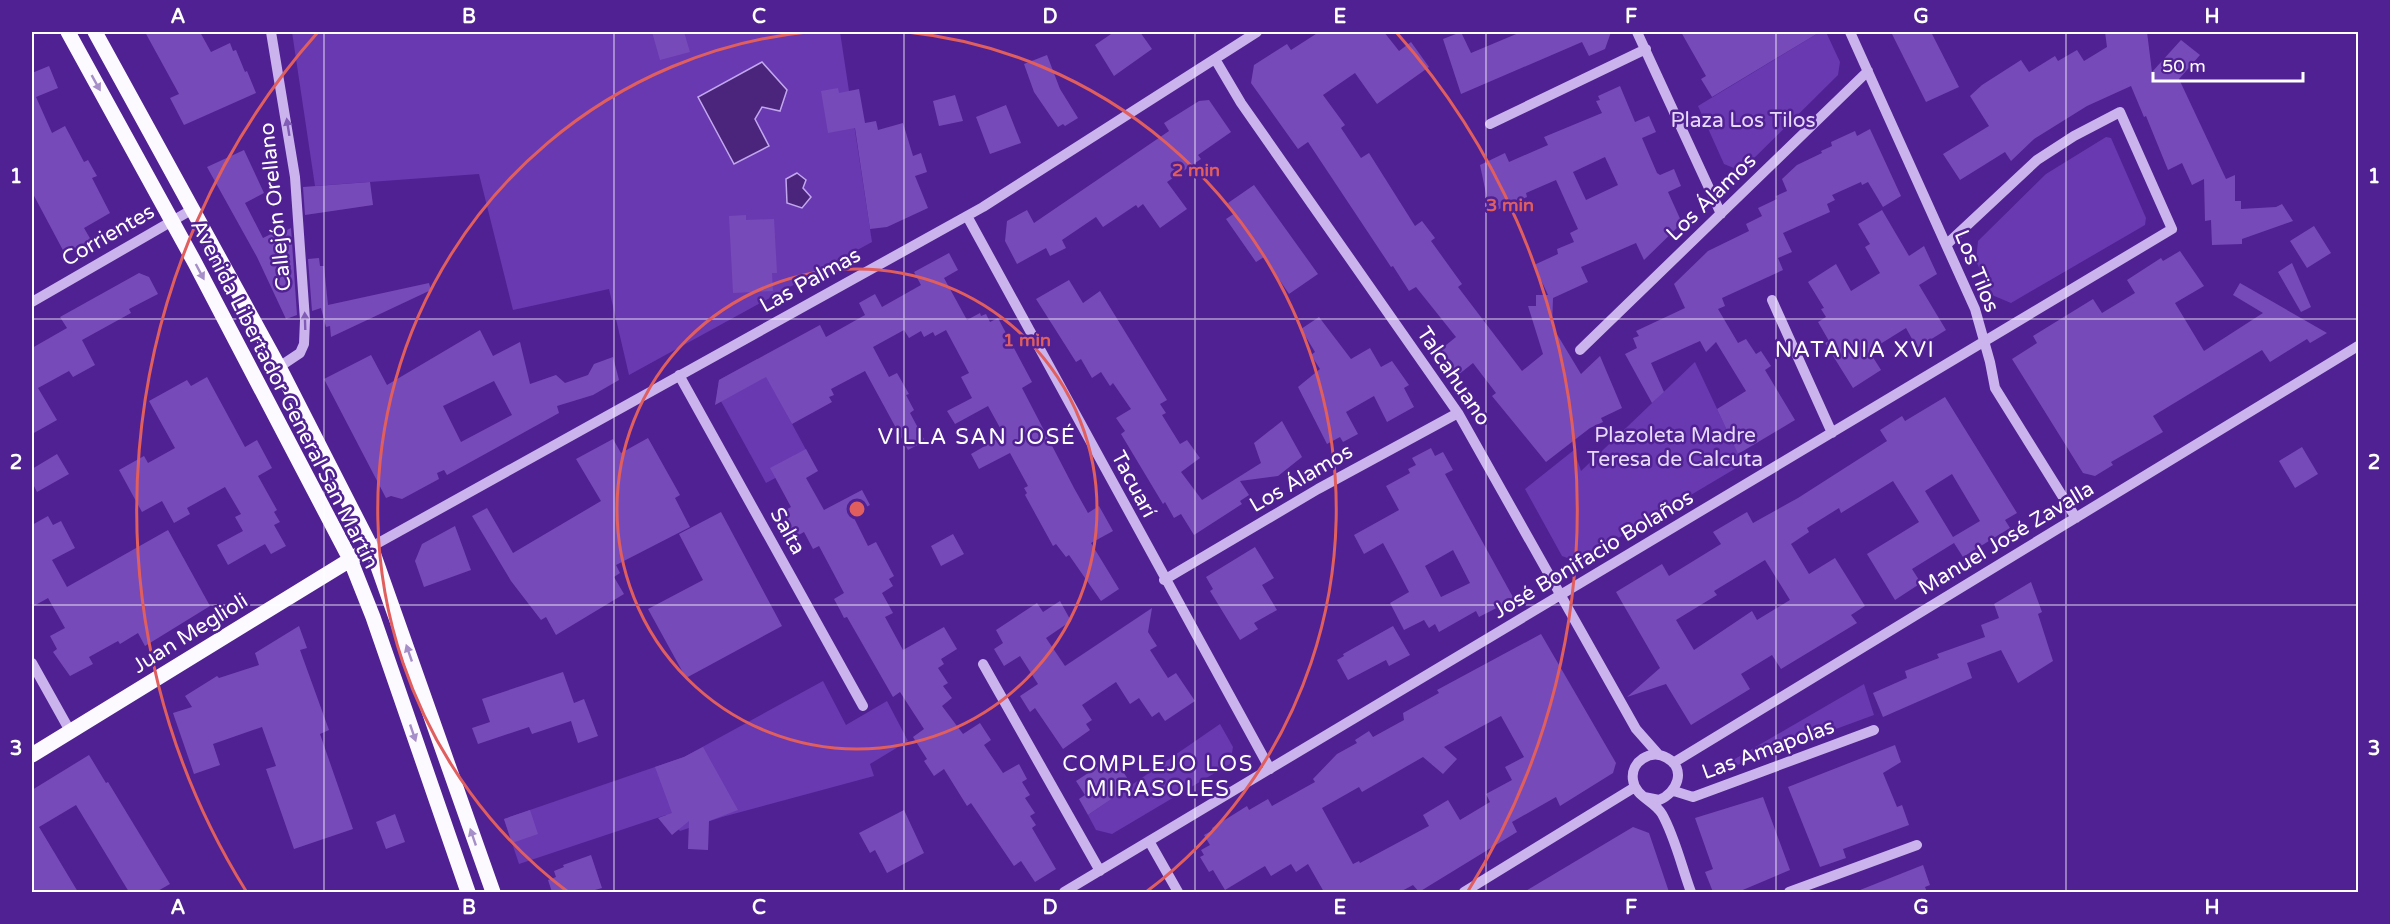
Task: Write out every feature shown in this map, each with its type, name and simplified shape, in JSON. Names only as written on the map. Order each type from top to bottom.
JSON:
[{"type":"main road","name":"Avenida Libertador General San Martín","points":[[68,32],[172,221],[350,560],[373,617],[468,892]]},
{"type":"main road","name":"Avenida Libertador General San Martín","points":[[95,32],[279,367],[370,547],[493,892]]},
{"type":"main road","name":"Juan Meglioli","points":[[32,755],[370,547]]},
{"type":"street","name":"Callejón Orellano","points":[[270,32],[296,177],[305,320],[304,344],[300,353],[279,367]]},
{"type":"street","name":"Las Palmas","points":[[370,547],[967,216],[1257,32]]},
{"type":"street","points":[[1637,32],[1721,214]]},
{"type":"street","name":"Los Tilos","points":[[1850,32],[1975,309],[1995,388],[2076,518]]},
{"type":"street","points":[[1490,124],[1646,49]]},
{"type":"street","name":"Talcahuano","points":[[1215,59],[1241,103],[1458,413],[1636,729],[1659,755]]},
{"type":"street","name":"Los Álamos","points":[[1580,350],[1868,71]]},
{"type":"street","name":"José Bonifacio Bolaños","points":[[1064,892],[2172,229],[2120,111],[2074,136],[2037,160],[1946,245]]},
{"type":"street","name":"Corrientes","points":[[32,302],[193,209]]},
{"type":"street","name":"Tacuarí","points":[[967,216],[1164,580],[1270,769]]},
{"type":"street","points":[[1772,300],[1832,433]]},
{"type":"street","name":"Manuel José Zavalla","points":[[1673,763],[2358,346]]},
{"type":"street","name":"Salta","points":[[679,375],[863,706]]},
{"type":"street","name":"Los Álamos","points":[[1164,580],[1318,489],[1458,413]]},
{"type":"street","points":[[32,663],[70,731]]},
{"type":"street","points":[[982,664],[1100,871]]},
{"type":"street","name":"Talcahuano","points":[[1636,729],[1643,758]]},
{"type":"street","name":"Las Amapolas","points":[[1670,794],[1693,797],[1875,730]]},
{"type":"street","points":[[1662,813],[1678,777],[1673,763],[1659,755],[1643,758],[1633,771],[1635,788],[1662,813],[1690,892]]},
{"type":"street","points":[[1464,892],[1635,788]]},
{"type":"street","points":[[1644,797],[1652,800],[1670,794]]},
{"type":"street","points":[[1149,841],[1178,892]]},
{"type":"street","points":[[1789,892],[1917,845]]},
{"type":"green space","points":[[292,32],[840,32],[872,242],[629,375],[609,289],[513,310],[479,174],[315,186]]},
{"type":"green space","name":"Plaza Los Tilos","points":[[1820,32],[1826,32],[1840,62],[1838,75],[1741,171],[1724,164],[1698,106]]},
{"type":"green space","points":[[2106,137],[2111,138],[2146,218],[2145,225],[2011,303],[1992,295],[1976,261],[1978,241],[2046,174]]},
{"type":"green space","points":[[757,359],[811,459],[766,483],[717,394],[719,380]]},
{"type":"green space","name":"Plazoleta Madre Teresa de Calcuta","points":[[1695,362],[1743,464],[1578,562],[1562,556],[1525,489],[1574,450],[1581,471]]},
{"type":"green space","points":[[823,681],[846,725],[887,701],[908,741],[870,764],[874,776],[722,817],[680,831],[666,815],[519,864],[504,819],[684,757]]},
{"type":"green space","points":[[1864,684],[1874,715],[1702,778]]},
{"type":"green space","points":[[1220,724],[1233,747],[1230,764],[1112,834],[1096,830],[1088,815]]},
{"type":"shaded area","points":[[762,62],[787,90],[780,111],[762,107],[755,119],[769,146],[734,164],[698,97]]},
{"type":"shaded area","points":[[797,173],[806,180],[803,188],[811,197],[802,208],[787,203],[786,179]]},
{"type":"building","points":[[145,32],[200,32],[211,52],[230,43],[233,51],[236,50],[245,72],[247,71],[256,93],[184,125],[170,98],[179,94]]},
{"type":"building","points":[[652,32],[684,32],[690,52],[660,60]]},
{"type":"building","points":[[1114,32],[1140,32],[1152,49],[1114,76],[1095,45]]},
{"type":"building","points":[[1319,32],[1384,32],[1399,51],[1411,42],[1429,67],[1377,104],[1355,73],[1323,95],[1345,125],[1341,128],[1361,158],[1369,153],[1415,226],[1422,221],[1435,238],[1431,241],[1462,284],[1458,287],[1522,371],[1543,354],[1528,306],[1536,306],[1536,295],[1548,295],[1534,265],[1558,254],[1557,249],[1574,242],[1570,233],[1578,229],[1556,180],[1526,193],[1527,197],[1497,210],[1494,201],[1488,203],[1480,165],[1505,153],[1509,162],[1548,145],[1544,137],[1602,113],[1596,101],[1600,100],[1598,96],[1620,86],[1635,122],[1649,116],[1656,132],[1642,138],[1657,173],[1660,175],[1674,169],[1681,186],[1668,192],[1682,223],[1644,260],[1636,243],[1581,267],[1588,282],[1553,298],[1552,326],[1581,374],[1600,356],[1622,408],[1601,418],[1603,422],[1590,428],[1546,462],[1492,396],[1496,393],[1473,363],[1458,375],[1440,350],[1456,337],[1416,287],[1409,291],[1308,142],[1298,149],[1251,83],[1254,65],[1287,44],[1291,50]],"holes":[[[1605,157],[1618,185],[1586,200],[1573,172]]]},
{"type":"building","points":[[1461,32],[1471,53],[1521,32],[1611,32],[1605,49],[1589,56],[1582,42],[1461,94],[1443,39]]},
{"type":"building","points":[[1681,32],[1820,32],[1712,97],[1701,79],[1706,76]]},
{"type":"building","points":[[1891,32],[1931,32],[1959,87],[1926,102]]},
{"type":"building","points":[[2105,32],[2147,32],[2152,72],[2181,40],[2200,55],[2179,79],[2226,179],[2235,175],[2235,201],[2241,201],[2241,209],[2276,207],[2282,204],[2293,221],[2242,239],[2242,244],[2212,245],[2211,220],[2205,221],[2204,179],[2192,185],[2182,163],[2168,170],[2131,86],[2087,106],[2034,139],[2011,161],[2005,152],[1960,180],[1943,154],[1989,126],[1970,96],[1982,85],[2021,60],[2029,72],[2055,56],[2058,61],[2077,50],[2084,61],[2107,47]]},
{"type":"building","points":[[1047,55],[1060,89],[1078,118],[1065,126],[1063,124],[1058,127],[1034,92],[1024,64]]},
{"type":"building","points":[[49,66],[58,88],[36,97],[52,133],[65,126],[84,162],[88,160],[97,176],[92,178],[110,213],[84,228],[91,240],[65,254],[32,192],[32,73]]},
{"type":"building","points":[[838,88],[839,93],[859,89],[865,123],[876,121],[878,130],[903,123],[913,156],[921,153],[927,172],[915,176],[928,208],[887,227],[870,229],[855,128],[828,133],[821,91]]},
{"type":"building","points":[[955,95],[963,121],[939,126],[933,101]]},
{"type":"building","points":[[1209,100],[1231,132],[1198,155],[1201,159],[1167,182],[1187,209],[1160,228],[1143,204],[1138,208],[1136,205],[1103,227],[1096,217],[1062,240],[1066,248],[1050,256],[1046,248],[1017,264],[1005,241],[1007,221],[1027,210],[1034,223],[1169,131],[1164,123],[1199,101]]},
{"type":"building","points":[[1006,105],[1021,143],[990,154],[976,117]]},
{"type":"building","points":[[1870,129],[1901,196],[1883,207],[1868,182],[1862,185],[1861,182],[1832,195],[1835,200],[1827,204],[1830,212],[1783,233],[1792,252],[1778,258],[1783,270],[1722,298],[1725,306],[1718,309],[1738,343],[1746,339],[1756,354],[1761,351],[1771,366],[1765,370],[1795,420],[1738,454],[1717,409],[1746,391],[1716,342],[1706,352],[1700,341],[1651,363],[1664,392],[1652,403],[1625,354],[1637,348],[1633,338],[1639,336],[1636,331],[1685,308],[1674,284],[1708,251],[1749,231],[1746,224],[1762,216],[1758,208],[1777,199],[1776,196],[1787,191],[1782,179],[1797,165],[1822,153],[1821,151],[1832,146],[1831,142],[1855,131],[1857,136]]},
{"type":"building","points":[[244,150],[264,193],[245,203],[263,238],[275,232],[277,235],[291,228],[297,315],[286,319],[257,257],[207,167]]},
{"type":"building","points":[[370,182],[373,205],[305,215],[303,187]]},
{"type":"building","points":[[1254,185],[1318,274],[1289,294],[1264,257],[1256,262],[1226,219],[1235,213],[1228,203]]},
{"type":"building","points":[[1882,210],[1909,256],[1924,246],[1937,274],[1919,285],[1946,330],[1917,348],[1906,328],[1869,351],[1881,370],[1853,388],[1825,343],[1829,341],[1818,322],[1826,317],[1821,309],[1824,308],[1808,282],[1836,264],[1851,291],[1880,273],[1865,247],[1870,244],[1858,224]]},
{"type":"building","points":[[746,215],[746,220],[774,219],[777,273],[772,273],[773,291],[733,293],[729,216]]},
{"type":"building","points":[[2314,226],[2331,253],[2307,268],[2290,241]]},
{"type":"building","points":[[2180,251],[2204,286],[2175,303],[2204,351],[2263,313],[2233,295],[2240,283],[2327,333],[2310,343],[2307,339],[2270,362],[2262,350],[2153,416],[2163,432],[2111,462],[2113,465],[2095,476],[2083,473],[2012,359],[2037,343],[2033,336],[2093,299],[2102,313],[2135,293],[2127,280],[2161,258],[2163,261]]},
{"type":"building","points":[[949,253],[958,270],[944,278],[967,320],[980,313],[981,316],[986,314],[990,322],[998,318],[1032,382],[1022,388],[1074,488],[1088,513],[1099,506],[1113,531],[1091,543],[1119,589],[1101,601],[1069,555],[1066,557],[1056,544],[1053,546],[1025,495],[1027,493],[1024,488],[1028,486],[1010,453],[979,469],[971,454],[1004,435],[988,406],[955,424],[947,411],[972,398],[961,377],[969,373],[946,330],[935,336],[933,332],[924,337],[921,331],[909,338],[904,330],[873,347],[889,377],[897,373],[909,394],[906,395],[914,410],[910,413],[925,441],[908,450],[865,371],[831,389],[834,395],[829,397],[832,402],[792,424],[766,377],[715,405],[719,380],[820,325],[826,337],[865,315],[859,303],[875,294],[882,307],[921,285],[914,272]]},
{"type":"building","points":[[319,258],[320,266],[324,266],[328,305],[429,283],[431,290],[331,337],[330,326],[326,327],[321,308],[312,311],[308,259]]},
{"type":"building","points":[[2292,263],[2311,307],[2301,312],[2278,272]]},
{"type":"building","points":[[139,273],[149,277],[158,294],[129,309],[131,313],[82,340],[95,365],[73,377],[69,371],[38,388],[57,420],[32,434],[32,348],[67,328],[60,317]]},
{"type":"building","points":[[1069,280],[1083,303],[1100,291],[1167,400],[1160,404],[1166,413],[1162,415],[1180,444],[1187,440],[1200,458],[1181,472],[1202,500],[1261,463],[1254,443],[1282,421],[1302,457],[1278,476],[1240,481],[1249,495],[1240,501],[1242,504],[1194,535],[1181,514],[1174,518],[1165,502],[1163,504],[1121,434],[1125,431],[1116,418],[1131,409],[1113,383],[1110,386],[1101,372],[1092,378],[1081,359],[1076,362],[1036,299]]},
{"type":"building","points":[[1319,317],[1351,359],[1370,348],[1381,367],[1392,361],[1409,385],[1404,388],[1414,407],[1387,422],[1374,396],[1346,412],[1358,434],[1343,442],[1340,437],[1327,444],[1298,387],[1320,369],[1311,355],[1315,352],[1301,329]]},
{"type":"building","points":[[480,330],[493,356],[520,342],[530,384],[556,375],[565,383],[588,375],[594,364],[613,357],[619,380],[593,395],[557,406],[559,413],[447,475],[444,470],[437,473],[439,479],[402,499],[391,496],[386,498],[324,379],[371,355],[387,385]],"holes":[[[494,381],[512,415],[461,442],[443,406]]]},
{"type":"building","points":[[207,377],[245,447],[257,440],[272,468],[258,476],[277,510],[274,512],[280,522],[274,525],[286,546],[271,554],[265,544],[228,565],[217,545],[243,531],[235,517],[241,514],[225,487],[187,508],[190,514],[174,523],[162,501],[142,512],[119,470],[144,456],[148,463],[175,448],[149,401],[187,380],[191,386]]},
{"type":"building","points":[[1945,397],[2017,513],[2005,520],[2010,528],[1963,557],[1954,543],[1912,569],[1921,583],[1895,600],[1867,554],[1919,522],[1893,481],[1841,513],[1839,508],[1807,528],[1809,532],[1791,544],[1809,574],[1835,558],[1865,606],[1851,615],[1857,623],[1781,669],[1772,655],[1741,674],[1750,689],[1691,725],[1666,684],[1627,697],[1660,668],[1616,592],[1662,564],[1669,576],[1721,544],[1713,532],[1747,512],[1753,523],[1798,498],[1887,441],[1880,430],[1902,416],[1905,421]],"holes":[[[1952,474],[1980,521],[1953,537],[1925,491]],[[1765,560],[1790,600],[1757,620],[1752,611],[1694,650],[1676,620],[1717,595],[1714,591]]]},
{"type":"building","points":[[648,438],[680,495],[675,498],[690,527],[616,565],[620,573],[614,577],[624,594],[556,635],[546,617],[541,620],[511,581],[472,516],[487,508],[513,553],[601,501],[576,459],[613,439],[621,453]]},
{"type":"building","points":[[2302,447],[2318,474],[2295,488],[2279,461]]},
{"type":"building","points":[[1431,448],[1435,456],[1443,452],[1453,470],[1445,474],[1514,599],[1479,617],[1476,611],[1439,632],[1435,624],[1429,628],[1424,620],[1404,630],[1390,603],[1409,592],[1397,569],[1383,543],[1364,554],[1354,535],[1399,510],[1386,486],[1410,473],[1408,469],[1416,465],[1412,458]],"holes":[[[1453,550],[1470,583],[1441,597],[1425,566]]]},
{"type":"building","points":[[806,449],[818,471],[806,478],[824,510],[862,490],[870,505],[852,514],[868,546],[876,542],[894,576],[889,579],[893,586],[882,593],[893,613],[885,617],[903,650],[944,627],[957,649],[941,659],[944,664],[938,668],[948,683],[943,686],[952,698],[942,706],[963,734],[980,723],[991,740],[984,745],[1003,773],[1019,764],[1027,779],[1022,782],[1030,795],[1025,798],[1035,813],[1030,816],[1036,825],[1032,828],[1056,869],[1035,882],[1021,861],[1014,866],[971,803],[967,806],[944,769],[934,776],[924,761],[927,759],[913,737],[924,729],[900,692],[893,697],[847,617],[844,618],[834,599],[844,593],[819,546],[813,549],[804,532],[795,537],[782,512],[791,507],[770,468]]},
{"type":"building","points":[[57,454],[69,474],[37,492],[32,482],[32,469]]},
{"type":"building","points":[[721,512],[782,626],[686,678],[648,609],[703,580],[679,534]]},
{"type":"building","points":[[48,516],[53,525],[61,521],[75,548],[52,560],[67,587],[168,530],[210,606],[145,646],[138,633],[120,644],[118,641],[89,657],[93,664],[70,676],[53,652],[57,649],[50,636],[65,628],[48,598],[32,607],[32,525]]},
{"type":"building","points":[[455,526],[471,570],[424,587],[415,561],[422,544]]},
{"type":"building","points":[[953,534],[964,554],[941,566],[931,546]]},
{"type":"building","points":[[1255,547],[1274,578],[1262,585],[1277,610],[1254,623],[1258,629],[1240,640],[1210,591],[1213,589],[1206,577]]},
{"type":"building","points":[[2031,582],[2042,612],[2038,614],[2053,661],[2018,683],[2001,650],[1967,663],[1972,678],[1883,717],[1873,693],[1907,678],[1905,671],[1939,658],[1937,654],[1985,637],[1981,625],[1999,618],[1994,604]]},
{"type":"building","points":[[1060,601],[1071,621],[1046,638],[1065,666],[1152,608],[1148,632],[1157,646],[1150,650],[1168,678],[1176,673],[1195,701],[1165,721],[1159,712],[1152,717],[1139,698],[1130,704],[1116,682],[1082,705],[1092,720],[1086,724],[1090,730],[1063,749],[1035,708],[1030,712],[1020,696],[1038,684],[1020,656],[1004,666],[994,649],[1003,643],[996,630],[1037,603],[1043,612]]},
{"type":"building","points":[[299,626],[307,648],[300,650],[329,730],[320,734],[353,829],[294,849],[266,769],[276,766],[262,727],[213,744],[220,765],[194,774],[173,713],[192,707],[185,696],[217,676],[219,678],[259,665],[255,653]]},
{"type":"building","points":[[1393,626],[1410,655],[1389,666],[1386,660],[1348,680],[1337,660],[1344,656],[1343,654]]},
{"type":"building","points":[[1541,634],[1616,763],[1613,773],[1560,806],[1556,797],[1512,822],[1517,832],[1419,892],[1413,885],[1400,892],[1324,892],[1308,864],[1296,872],[1291,864],[1271,876],[1265,866],[1225,890],[1213,870],[1209,872],[1200,857],[1204,855],[1201,850],[1210,845],[1204,835],[1213,830],[1212,828],[1247,806],[1249,810],[1268,799],[1272,806],[1315,782],[1313,779],[1337,754],[1357,743],[1355,740],[1369,731],[1373,737],[1404,720],[1403,713],[1439,693],[1437,690]],"holes":[[[1501,716],[1524,757],[1505,767],[1512,780],[1486,794],[1490,802],[1460,820],[1448,800],[1423,815],[1429,826],[1360,863],[1359,861],[1353,864],[1322,808],[1359,787],[1362,792],[1423,757],[1443,774],[1457,759],[1444,747]]]},
{"type":"building","points":[[563,672],[574,703],[584,699],[598,736],[578,743],[571,721],[532,734],[529,727],[478,744],[472,728],[490,722],[482,699]]},
{"type":"building","points":[[1895,745],[1901,762],[1883,773],[1897,807],[1902,805],[1909,825],[1843,849],[1846,858],[1820,867],[1788,787]]},
{"type":"building","points":[[703,747],[738,810],[709,821],[708,850],[688,849],[689,821],[672,835],[658,818],[672,813],[655,767],[684,757]]},
{"type":"building","points":[[89,755],[170,884],[156,892],[129,892],[76,805],[39,827],[78,892],[32,892],[32,790]]},
{"type":"building","points":[[1113,757],[1132,785],[1088,815],[1079,799],[1085,795],[1076,781]]},
{"type":"building","points":[[1763,797],[1790,870],[1738,892],[1713,892],[1705,872],[1713,869],[1695,818]]},
{"type":"building","points":[[530,810],[538,834],[512,843],[504,819]]},
{"type":"building","points":[[904,810],[924,853],[887,873],[875,850],[870,853],[859,833]]},
{"type":"building","points":[[395,814],[405,842],[386,849],[376,822]]},
{"type":"building","points":[[1633,827],[1649,833],[1669,892],[1524,892]]},
{"type":"building","points":[[591,855],[602,888],[588,892],[552,892],[548,880],[556,877],[554,871],[564,867],[563,865]]},
{"type":"building","points":[[1923,865],[1930,885],[1925,887],[1927,892],[1855,892]]},
{"type":"district","name":"NATANIA XVI","points":[[1855,349]]},
{"type":"district","name":"VILLA SAN JOSÉ","points":[[977,436]]},
{"type":"district","name":"COMPLEJO LOS MIRASOLES","points":[[1158,776]]}]
